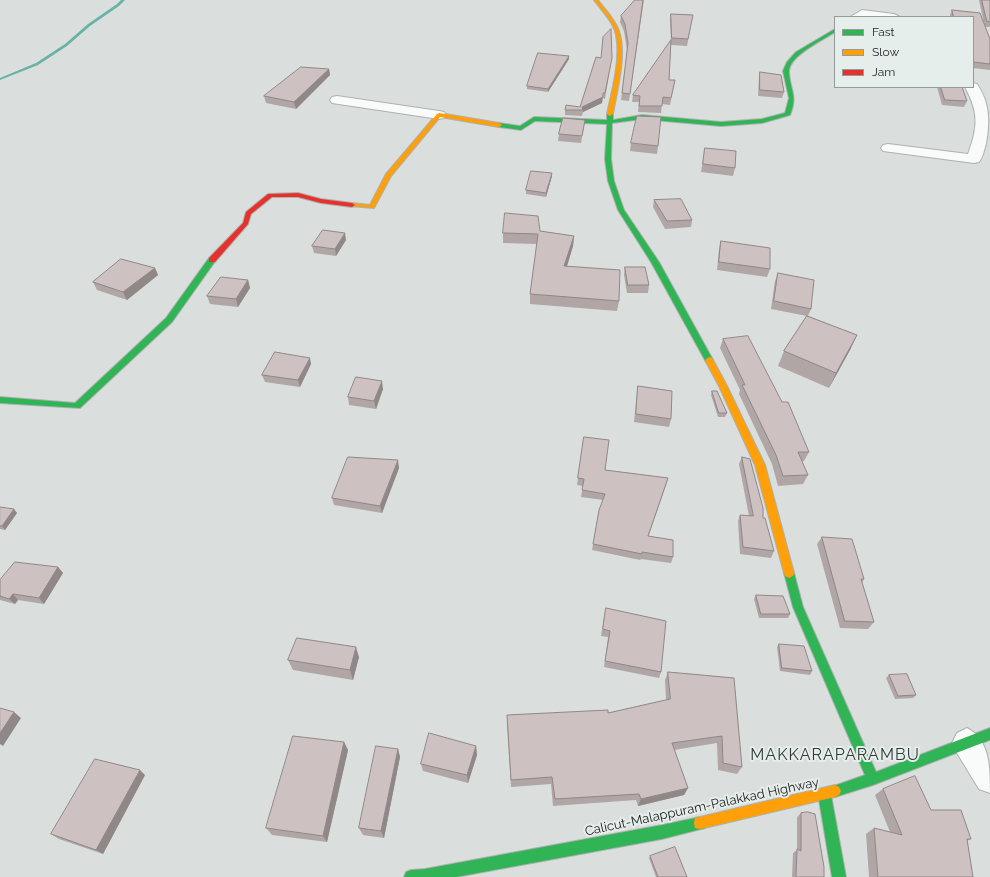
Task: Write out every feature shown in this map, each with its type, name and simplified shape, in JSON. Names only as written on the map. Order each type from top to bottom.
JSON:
[{"type":"main road","points":[[596,0],[617,31],[619,50],[617,77],[608,122],[608,159],[611,181],[622,210],[655,262],[723,386],[760,465],[798,606],[873,780]]},
{"type":"main road","points":[[0,400],[77,406],[169,320],[215,256],[246,223],[248,213],[270,195],[298,195],[321,201],[372,207],[388,175],[439,115],[508,128],[520,128],[534,119],[608,122],[642,117],[721,124],[762,121],[788,114],[792,98],[786,71],[790,62],[798,53],[834,31]]},
{"type":"main road","name":"Calicut-Malappuram-Palakkad Highway","points":[[411,877],[424,876],[662,832],[824,794],[873,780],[978,738]]},
{"type":"main road","points":[[824,794],[839,877]]},
{"type":"street","points":[[858,16],[862,13],[886,16]]},
{"type":"street","points":[[888,148],[974,159],[986,118],[977,94],[973,88]]},
{"type":"street","points":[[337,100],[439,115]]},
{"type":"street","points":[[978,738],[990,778]]},
{"type":"building","points":[[635,0],[643,0],[630,94],[622,93],[628,43],[625,24],[621,16]]},
{"type":"building","points":[[982,0],[990,0],[990,22],[987,21]]},
{"type":"building","points":[[952,10],[980,13],[990,39],[990,64],[974,62],[974,16],[954,16]]},
{"type":"building","points":[[671,14],[693,15],[688,39],[672,38]]},
{"type":"building","points":[[611,29],[612,58],[603,97],[582,107],[583,110],[565,110],[566,105],[580,107],[596,57],[601,58],[603,37]]},
{"type":"building","points":[[671,40],[669,80],[675,80],[671,98],[663,97],[662,106],[639,106],[640,96],[633,95]]},
{"type":"building","points":[[538,53],[569,56],[548,89],[527,86]]},
{"type":"building","points":[[301,67],[329,69],[294,102],[264,96]]},
{"type":"building","points":[[760,72],[781,75],[784,92],[760,90]]},
{"type":"building","points":[[941,88],[962,88],[967,101],[945,100]]},
{"type":"building","points":[[637,116],[661,117],[658,146],[631,143]]},
{"type":"building","points":[[563,118],[585,120],[582,136],[559,134]]},
{"type":"building","points":[[705,148],[736,151],[735,168],[703,164]]},
{"type":"building","points":[[531,171],[552,173],[546,193],[526,190]]},
{"type":"building","points":[[681,199],[692,220],[667,221],[654,200]]},
{"type":"building","points":[[505,213],[538,216],[540,231],[574,236],[564,266],[620,270],[619,301],[530,294],[538,234],[503,233]]},
{"type":"building","points":[[323,230],[345,233],[335,249],[312,246]]},
{"type":"building","points":[[721,241],[770,248],[770,269],[719,262]]},
{"type":"building","points":[[121,259],[155,268],[123,292],[93,282]]},
{"type":"building","points":[[625,267],[645,267],[649,285],[628,285]]},
{"type":"building","points":[[778,273],[814,280],[811,309],[774,301]]},
{"type":"building","points":[[221,277],[248,280],[236,299],[207,296]]},
{"type":"building","points":[[807,316],[857,335],[836,373],[784,351]]},
{"type":"building","points":[[748,336],[782,402],[788,402],[809,452],[798,452],[808,475],[783,476],[776,455],[742,385],[745,385],[723,339]]},
{"type":"building","points":[[275,352],[310,358],[298,380],[262,375]]},
{"type":"building","points":[[356,377],[382,381],[374,401],[348,397]]},
{"type":"building","points":[[638,386],[672,391],[671,419],[636,414]]},
{"type":"building","points":[[712,391],[717,391],[727,413],[719,413]]},
{"type":"building","points":[[584,437],[609,440],[605,470],[668,478],[648,536],[673,540],[673,557],[642,552],[642,554],[593,544],[599,510],[605,494],[582,490],[584,479],[578,478]]},
{"type":"building","points":[[348,457],[398,460],[380,506],[332,498]]},
{"type":"building","points":[[742,457],[750,459],[763,508],[763,518],[765,518],[774,551],[743,547],[740,515],[753,516]]},
{"type":"building","points":[[0,507],[14,509],[2,526],[0,526]]},
{"type":"building","points":[[822,537],[852,539],[864,579],[861,579],[874,622],[845,621]]},
{"type":"building","points":[[15,562],[58,567],[39,598],[13,594],[9,599],[0,596],[0,580]]},
{"type":"building","points":[[756,595],[783,596],[790,614],[761,614]]},
{"type":"building","points":[[606,608],[666,621],[661,672],[605,661],[610,631],[603,629]]},
{"type":"building","points":[[297,638],[356,647],[350,670],[288,660]]},
{"type":"building","points":[[779,644],[804,646],[812,671],[782,668]]},
{"type":"building","points":[[668,672],[734,678],[742,767],[723,763],[722,736],[672,743],[688,788],[641,799],[639,794],[555,799],[552,777],[511,780],[507,715],[608,710],[608,713],[670,699]]},
{"type":"building","points":[[907,674],[916,695],[898,696],[889,675]]},
{"type":"building","points":[[0,708],[14,712],[0,733]]},
{"type":"building","points":[[429,733],[476,746],[467,775],[421,764]]},
{"type":"building","points":[[293,736],[344,742],[323,836],[266,828]]},
{"type":"building","points":[[376,746],[398,749],[381,831],[359,828]]},
{"type":"building","points":[[95,759],[140,770],[96,850],[51,834]]},
{"type":"building","points":[[915,776],[931,810],[961,810],[971,839],[967,839],[973,877],[878,877],[874,828],[902,835],[883,789]]},
{"type":"building","points":[[808,812],[815,814],[824,867],[824,877],[796,877],[797,849],[801,851],[801,813]]},
{"type":"building","points":[[675,847],[687,877],[658,877],[650,856]]},
{"type":"waterway","points":[[0,79],[37,64],[66,45],[89,25],[123,0]]},
{"type":"traffic: fast","points":[[499,125],[521,128],[534,119],[608,122],[642,117],[721,124],[762,121],[788,114],[792,98],[786,71],[790,62],[798,53],[834,31]]},
{"type":"traffic: fast","points":[[610,114],[608,159],[611,181],[621,210],[655,262],[709,360]]},
{"type":"traffic: fast","points":[[0,400],[77,406],[169,320],[212,260]]},
{"type":"traffic: fast","points":[[789,573],[798,607],[873,779]]},
{"type":"traffic: fast","points":[[835,791],[873,779],[990,734]]},
{"type":"traffic: fast","points":[[824,794],[839,877]]},
{"type":"traffic: fast","points":[[411,877],[425,876],[662,832],[700,823]]},
{"type":"traffic: slow","points":[[596,0],[613,23],[619,39],[618,72],[610,114]]},
{"type":"traffic: slow","points":[[352,205],[372,207],[388,175],[439,115],[499,125]]},
{"type":"traffic: slow","points":[[709,360],[723,386],[760,465],[789,573]]},
{"type":"traffic: slow","points":[[700,823],[835,791]]},
{"type":"traffic: jam","points":[[212,260],[246,223],[248,213],[270,195],[298,195],[321,201],[352,205]]},
{"type":"district","name":"MAKKARAPARAMBU","points":[[835,755]]}]
